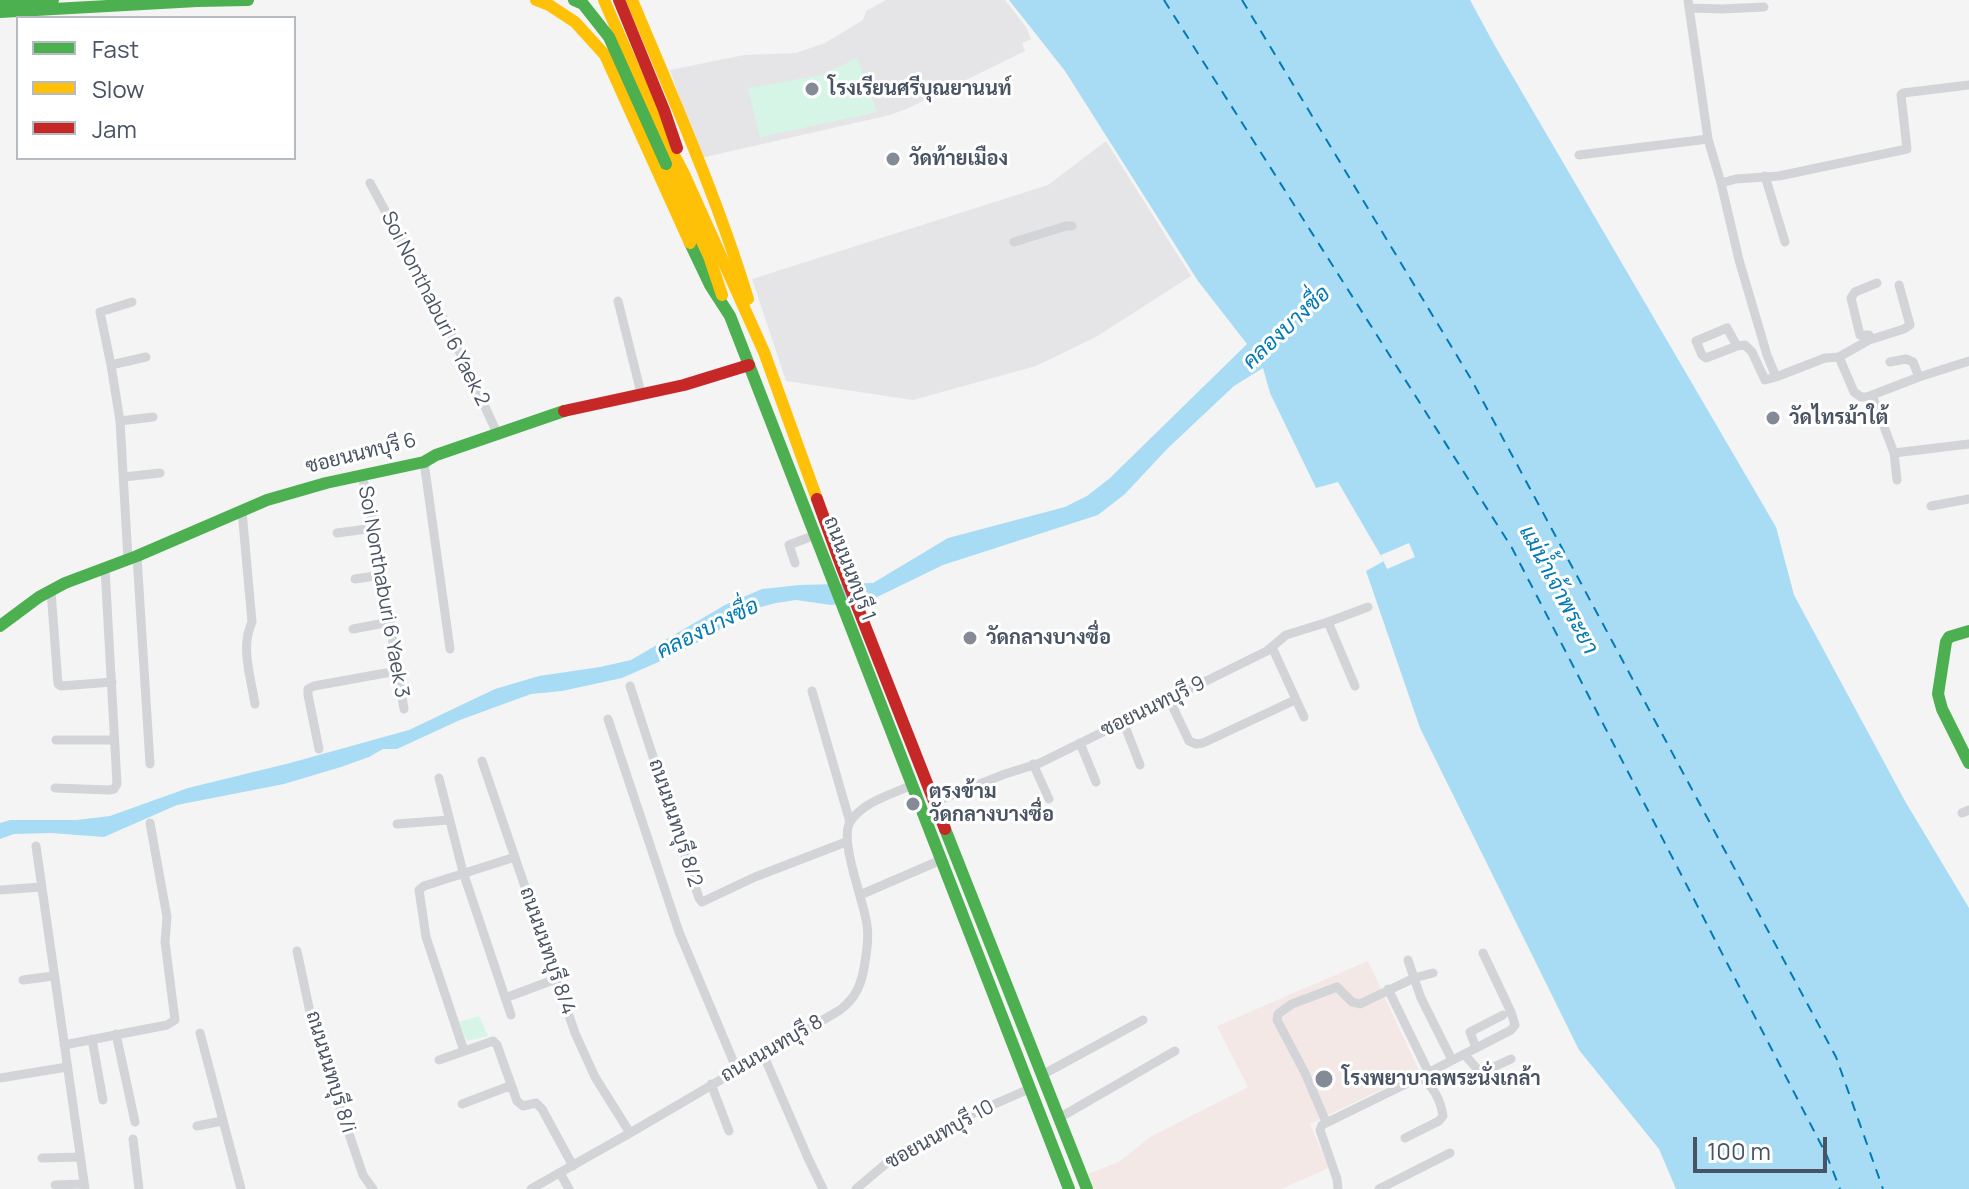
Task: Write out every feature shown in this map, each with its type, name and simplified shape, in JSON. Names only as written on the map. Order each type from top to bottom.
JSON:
[{"type":"main road","points":[[0,3],[53,0]]},
{"type":"main road","points":[[0,12],[248,0]]},
{"type":"main road","name":"ถนนนนทบุรี 1","points":[[536,0],[575,22],[605,55],[710,285],[730,316],[815,535],[835,568]]},
{"type":"main road","points":[[574,0],[583,4],[609,37],[709,256],[730,316]]},
{"type":"main road","points":[[585,0],[605,55]]},
{"type":"main road","name":"ถนนนนทบุรี 1","points":[[604,0],[764,352],[835,568],[912,785],[1069,1189]]},
{"type":"main road","points":[[619,0],[670,125],[684,174]]},
{"type":"main road","points":[[632,0],[737,263],[764,352]]},
{"type":"main road","name":"ซอยนนทบุรี 6","points":[[0,626],[65,583],[287,493],[424,462],[436,455],[572,408],[684,385],[749,365]]},
{"type":"main road","name":"ถนนนนทบุรี 1","points":[[855,621],[934,802],[1087,1189]]},
{"type":"main road","points":[[1969,631],[1949,637],[1946,642],[1938,694],[1942,709],[1969,763]]},
{"type":"street","points":[[1764,7],[1722,9],[1688,4],[1708,139],[1739,260],[1775,375]]},
{"type":"street","points":[[1721,183],[1779,176],[1907,149],[1903,93],[1969,85]]},
{"type":"street","points":[[1579,155],[1708,139]]},
{"type":"street","points":[[1765,176],[1785,242]]},
{"type":"street","name":"Soi Nonthaburi 6 Yaek 2","points":[[370,183],[446,323],[498,435]]},
{"type":"street","points":[[1014,242],[1072,226]]},
{"type":"street","points":[[1869,340],[1869,335],[1860,335],[1851,298],[1855,292],[1877,283]]},
{"type":"street","points":[[1737,346],[1745,345],[1752,352],[1765,380],[1825,358],[1839,357],[1869,340],[1910,325],[1899,285]]},
{"type":"street","points":[[618,301],[641,393]]},
{"type":"street","points":[[132,302],[100,312],[120,421],[150,764]]},
{"type":"street","points":[[111,365],[146,357]]},
{"type":"street","points":[[1839,357],[1854,392],[1861,397],[1969,361]]},
{"type":"street","points":[[1890,362],[1906,359],[1913,362],[1919,377]]},
{"type":"street","points":[[1872,395],[1894,453],[1897,480]]},
{"type":"street","points":[[120,421],[153,417]]},
{"type":"street","points":[[1894,453],[1969,444]]},
{"type":"street","points":[[424,462],[450,649]]},
{"type":"street","points":[[124,477],[160,473]]},
{"type":"street","name":"Soi Nonthaburi 6 Yaek 3","points":[[362,475],[374,528],[404,709]]},
{"type":"street","points":[[1931,506],[1969,499]]},
{"type":"street","points":[[242,511],[252,622],[246,648],[255,704]]},
{"type":"street","points":[[337,533],[374,528]]},
{"type":"street","points":[[795,563],[789,545],[815,535]]},
{"type":"street","points":[[55,788],[114,789],[117,784],[105,568]]},
{"type":"street","points":[[355,579],[382,575]]},
{"type":"street","points":[[51,591],[58,684],[112,682]]},
{"type":"street","name":"ซอยนนทบุรี 9","points":[[934,802],[1040,763],[1267,651],[1286,635],[1368,607]]},
{"type":"street","points":[[353,629],[390,622]]},
{"type":"street","points":[[1328,622],[1355,686]]},
{"type":"street","points":[[1272,647],[1304,717]]},
{"type":"street","points":[[319,749],[308,689],[397,671]]},
{"type":"street","name":"ถนนนนทบุรี 8/2","points":[[630,686],[702,902],[755,877],[846,842]]},
{"type":"street","name":"ถนนนนทบุรี 8","points":[[531,1189],[840,1010],[857,994],[863,979],[868,929],[846,842],[850,822],[812,691]]},
{"type":"street","points":[[1169,699],[1189,741],[1196,744],[1295,700]]},
{"type":"street","points":[[608,719],[679,932],[737,1070]]},
{"type":"street","points":[[1123,721],[1140,765]]},
{"type":"street","points":[[56,740],[114,740]]},
{"type":"street","points":[[1080,743],[1096,782]]},
{"type":"street","name":"ถนนนนทบุรี 8/4","points":[[482,761],[575,1033],[595,1077],[630,1133]]},
{"type":"street","points":[[1033,764],[1049,799]]},
{"type":"street","points":[[439,778],[463,872],[511,1015]]},
{"type":"street","points":[[850,822],[867,806],[912,785]]},
{"type":"street","points":[[397,824],[449,820]]},
{"type":"street","points":[[64,1045],[167,1025],[175,1020],[165,942],[167,917],[150,823]]},
{"type":"street","points":[[36,846],[84,1186],[55,1185]]},
{"type":"street","points":[[464,1051],[426,937],[419,890],[463,872],[515,857]]},
{"type":"street","points":[[860,895],[941,860]]},
{"type":"street","points":[[0,890],[41,887]]},
{"type":"street","name":"ถนนนนทบุรี 8/i","points":[[297,951],[314,1031],[363,1175],[373,1189]]},
{"type":"street","points":[[1338,1189],[1320,1130],[1322,1125],[1511,1030],[1515,1025],[1483,953]]},
{"type":"street","points":[[1408,960],[1421,998],[1452,1060]]},
{"type":"street","points":[[1326,1122],[1277,1020],[1278,1014],[1292,1004],[1332,988],[1337,987],[1352,1002],[1360,1004],[1388,989],[1433,973]]},
{"type":"street","points":[[23,980],[53,976]]},
{"type":"street","points":[[505,998],[556,979]]},
{"type":"street","points":[[1388,989],[1443,1116],[1405,1138]]},
{"type":"street","points":[[1476,1048],[1470,1032],[1503,1015]]},
{"type":"street","points":[[1042,1075],[1143,1020]]},
{"type":"street","points":[[200,1033],[241,1189]]},
{"type":"street","points":[[116,1034],[135,1122]]},
{"type":"street","points":[[92,1039],[103,1100]]},
{"type":"street","points":[[439,1060],[493,1041],[519,1105],[536,1103],[542,1109],[573,1166]]},
{"type":"street","points":[[1059,1118],[1175,1051]]},
{"type":"street","points":[[763,1054],[823,1189]]},
{"type":"street","points":[[1464,1054],[1483,1072],[1511,1059]]},
{"type":"street","points":[[0,1078],[67,1067]]},
{"type":"street","points":[[711,1084],[729,1131]]},
{"type":"street","points":[[462,1104],[507,1087],[513,1089]]},
{"type":"street","name":"ซอยนนทบุรี 10","points":[[856,1189],[895,1156],[972,1114],[1029,1089]]},
{"type":"street","points":[[197,1126],[222,1121]]},
{"type":"street","points":[[133,1139],[139,1189]]},
{"type":"street","points":[[1379,1189],[1450,1153]]},
{"type":"street","points":[[42,1158],[79,1157]]},
{"type":"street","points":[[560,1173],[569,1189]]},
{"type":"shaded area","name":"โรงเรียนศรีบุณยานนท์","points":[[886,0],[1005,0],[1026,27],[1031,39],[1022,43],[1025,51],[890,115],[701,158],[670,70],[744,55],[796,53],[825,43],[863,20],[866,11]]},
{"type":"shaded area","points":[[1106,141],[1191,276],[1096,337],[1036,366],[913,400],[786,381],[752,279],[1048,185]]},
{"type":"shaded area","name":"โรงพยาบาลพระนั่งเกล้า","points":[[1368,961],[1419,1071],[1310,1124],[1329,1168],[1281,1189],[1094,1189],[1088,1174],[1119,1162],[1150,1137],[1248,1087],[1217,1026]]},
{"type":"green space","points":[[857,58],[877,112],[760,137],[748,88],[822,75]]},
{"type":"green space","points":[[479,1016],[488,1036],[468,1041],[459,1022]]},
{"type":"water","points":[[1009,0],[1470,0],[1776,527],[1794,595],[1905,801],[1969,908],[1969,1189],[1676,1189],[1659,1149],[1579,1050],[1420,728],[1366,571],[1384,561],[1338,482],[1316,488],[1270,393],[1263,368],[1234,386],[1167,449],[1125,494],[1098,515],[943,565],[873,599],[831,605],[796,600],[757,608],[679,653],[622,678],[562,691],[531,694],[460,720],[397,749],[383,749],[341,767],[284,784],[177,805],[104,837],[51,833],[14,834],[0,839],[0,823],[10,820],[76,820],[110,816],[188,788],[409,730],[495,689],[539,676],[631,660],[725,605],[762,589],[873,583],[948,538],[1065,507],[1087,496],[1110,478],[1247,344],[1198,281],[1065,71]]},
{"type":"pier","points":[[1409,543],[1415,557],[1387,569],[1381,555]]},
{"type":"ferry route","points":[[1164,0],[1512,548],[1827,1156],[1840,1189]]},
{"type":"ferry route","points":[[1242,0],[1471,379],[1836,1057],[1883,1189]]},
{"type":"traffic: fast","points":[[0,3],[53,0]]},
{"type":"traffic: fast","points":[[0,12],[248,0]]},
{"type":"traffic: fast","points":[[574,0],[583,4],[609,37],[666,164]]},
{"type":"traffic: fast","points":[[690,243],[710,285],[730,316],[1069,1189]]},
{"type":"traffic: fast","points":[[0,626],[39,597],[65,583],[267,500],[326,483],[424,462],[436,455],[564,411]]},
{"type":"traffic: fast","points":[[1969,631],[1949,637],[1946,642],[1938,694],[1942,709],[1969,763]]},
{"type":"traffic: fast","points":[[945,829],[1087,1189]]},
{"type":"traffic: slow","points":[[536,0],[575,22],[605,55],[690,243]]},
{"type":"traffic: slow","points":[[604,0],[764,352],[817,499]]},
{"type":"traffic: slow","points":[[632,0],[708,185],[748,299]]},
{"type":"traffic: slow","points":[[666,164],[709,256],[722,295]]},
{"type":"traffic: jam","points":[[619,0],[677,148]]},
{"type":"traffic: jam","points":[[564,411],[684,385],[749,365]]},
{"type":"traffic: jam","points":[[817,499],[945,829]]},
{"type":"place","name":"โรงเรียนศรีบุณยานนท์","points":[[812,89]]},
{"type":"place","name":"วัดท้ายเมือง","points":[[893,159]]},
{"type":"place","name":"วัดไทรม้าใต้","points":[[1773,418]]},
{"type":"place","name":"วัดกลางบางซื่อ","points":[[970,638]]},
{"type":"place","name":"ตรงข้าม วัดกลางบางซื่อ","points":[[913,804]]},
{"type":"place","name":"โรงพยาบาลพระนั่งเกล้า","points":[[1324,1079]]},
{"type":"water label","name":"คลองบางซื่อ","points":[[1287,328]]},
{"type":"water label","name":"แม่น้ำเจ้าพระยา","points":[[1558,590]]},
{"type":"water label","name":"คลองบางซื่อ","points":[[708,629]]}]
